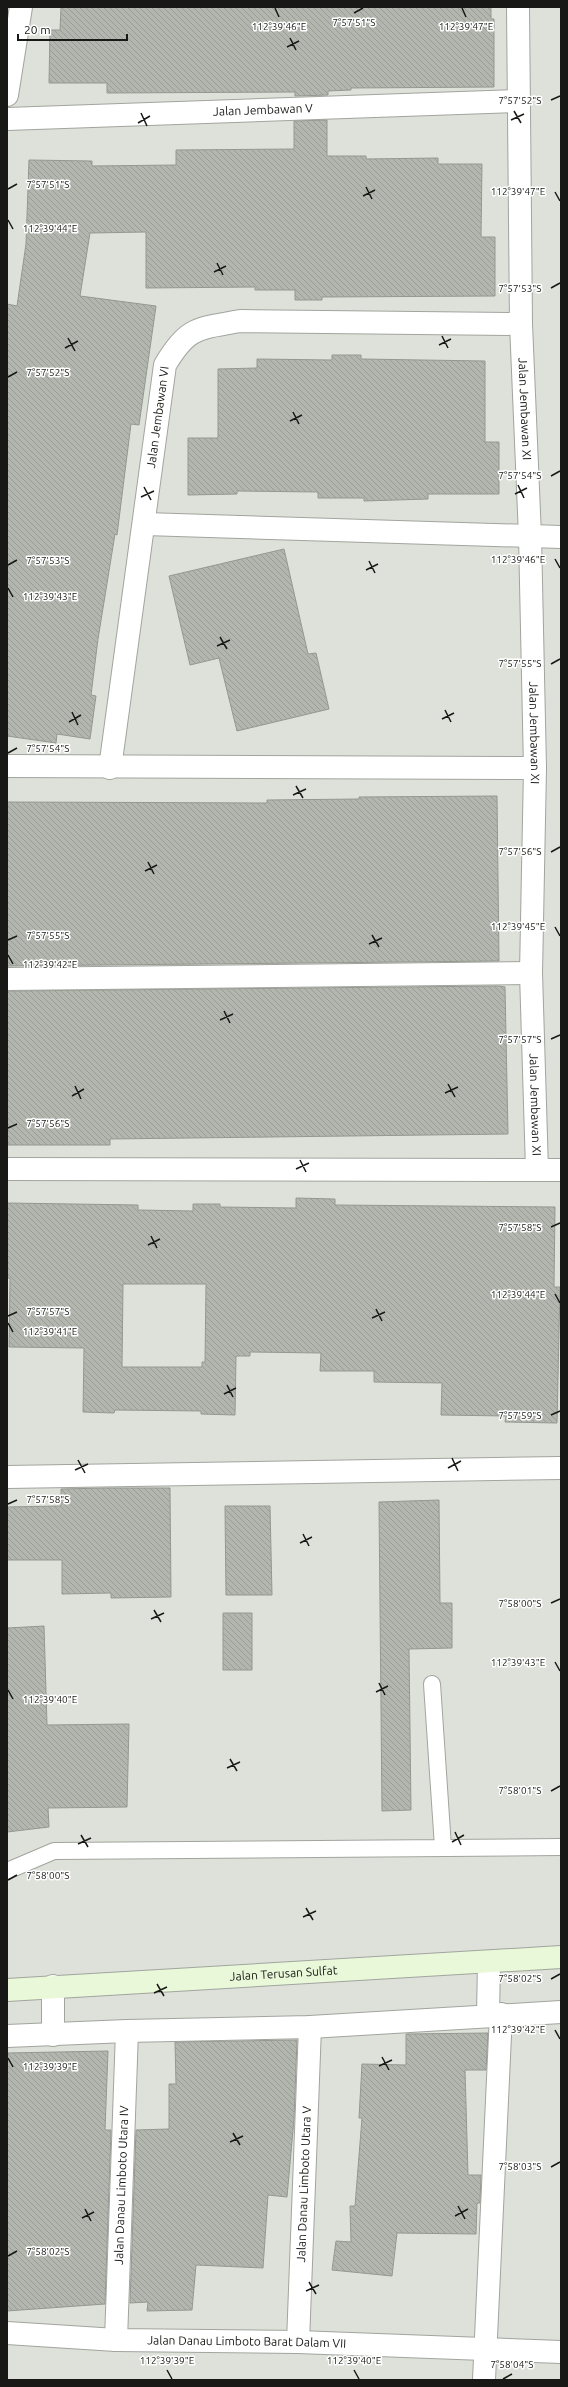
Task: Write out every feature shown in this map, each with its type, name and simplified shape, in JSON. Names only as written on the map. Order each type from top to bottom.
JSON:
[{"type":"street","points":[[7,95],[21,7]]},
{"type":"street","name":"Jalan Jembawan XI","points":[[518,7],[521,324],[530,536],[535,768],[531,973],[537,1170]]},
{"type":"street","name":"Jalan Jembawan V","points":[[7,119],[519,101]]},
{"type":"street","name":"Jalan Jembawan VI","points":[[110,768],[166,365],[177,345],[195,330],[240,322],[521,324]]},
{"type":"street","points":[[145,524],[561,537]]},
{"type":"street","points":[[7,766],[110,768],[535,768]]},
{"type":"street","points":[[7,979],[531,973]]},
{"type":"street","points":[[7,1169],[561,1170]]},
{"type":"street","points":[[7,1477],[561,1468]]},
{"type":"street","name":"Jalan Terusan Sulfat","points":[[7,1990],[53,1986],[561,1957]]},
{"type":"street","points":[[484,2380],[495,2015],[489,1962]]},
{"type":"street","points":[[53,1986],[53,2035]]},
{"type":"street","points":[[7,2036],[127,2031],[310,2027],[561,2012]]},
{"type":"street","name":"Jalan Danau Limboto Utara V","points":[[298,2342],[310,2027]]},
{"type":"street","name":"Jalan Danau Limboto Utara IV","points":[[116,2340],[127,2031]]},
{"type":"street","name":"Jalan Danau Limboto Barat Dalam VII","points":[[7,2333],[116,2340],[298,2342],[561,2352]]},
{"type":"lane","points":[[432,1684],[443,1847]]},
{"type":"lane","points":[[7,1871],[54,1851],[561,1847]]},
{"type":"building","points":[[61,7],[491,7],[491,19],[494,19],[494,87],[351,88],[351,90],[328,91],[328,95],[295,96],[295,92],[107,93],[107,83],[49,83],[50,30],[60,30]]},
{"type":"building","points":[[327,120],[327,156],[366,156],[366,159],[438,158],[438,164],[482,164],[481,237],[495,237],[495,296],[322,297],[322,300],[295,300],[295,290],[255,290],[255,287],[146,288],[146,232],[90,233],[80,296],[156,306],[139,425],[131,424],[117,535],[115,534],[98,639],[91,695],[96,696],[90,739],[57,734],[56,743],[7,736],[7,304],[17,306],[26,244],[29,160],[92,161],[92,166],[176,165],[176,150],[294,149],[294,121]]},
{"type":"building","points":[[332,355],[361,355],[361,359],[485,361],[485,442],[499,442],[499,494],[428,494],[428,499],[364,501],[364,498],[318,498],[318,492],[237,491],[237,494],[188,495],[188,438],[218,438],[218,369],[257,368],[257,359],[332,360]]},
{"type":"building","points":[[284,549],[308,654],[316,653],[329,709],[237,731],[219,658],[190,665],[169,576]]},
{"type":"building","points":[[497,796],[499,961],[7,966],[7,802],[267,803],[267,800],[359,799],[359,797]]},
{"type":"building","points":[[505,987],[508,1134],[110,1139],[110,1145],[7,1145],[7,991]]},
{"type":"building","points":[[296,1198],[335,1199],[335,1205],[555,1207],[554,1287],[560,1287],[557,1423],[505,1422],[506,1416],[441,1415],[442,1383],[374,1382],[374,1371],[320,1371],[321,1353],[250,1352],[250,1356],[236,1356],[235,1415],[201,1414],[201,1411],[115,1410],[114,1413],[83,1412],[84,1348],[9,1347],[10,1278],[7,1278],[7,1203],[138,1205],[138,1210],[193,1211],[193,1204],[220,1204],[220,1207],[296,1208]],"holes":[[[123,1284],[206,1284],[205,1362],[202,1362],[202,1367],[122,1367]]]},
{"type":"building","points":[[170,1488],[171,1597],[111,1598],[111,1593],[62,1594],[62,1560],[7,1560],[7,1507],[61,1506],[61,1489]]},
{"type":"building","points":[[439,1500],[440,1603],[452,1603],[452,1648],[409,1649],[411,1810],[382,1811],[379,1502]]},
{"type":"building","points":[[225,1506],[270,1506],[272,1595],[226,1595]]},
{"type":"building","points":[[223,1613],[252,1613],[252,1670],[223,1670]]},
{"type":"building","points":[[44,1626],[47,1725],[129,1724],[127,1807],[48,1808],[49,1827],[7,1832],[7,1628]]},
{"type":"building","points":[[488,2033],[486,2070],[465,2070],[468,2175],[481,2175],[480,2203],[477,2203],[476,2234],[397,2233],[392,2276],[332,2270],[336,2241],[351,2242],[350,2206],[355,2206],[362,2118],[359,2118],[362,2064],[406,2065],[406,2034]]},
{"type":"building","points":[[297,2040],[294,2119],[287,2197],[268,2195],[263,2268],[196,2265],[192,2310],[147,2311],[148,2302],[130,2303],[136,2130],[169,2129],[169,2084],[176,2084],[175,2042]]},
{"type":"building","points":[[108,2051],[105,2130],[111,2130],[105,2304],[7,2311],[7,2053]]}]
